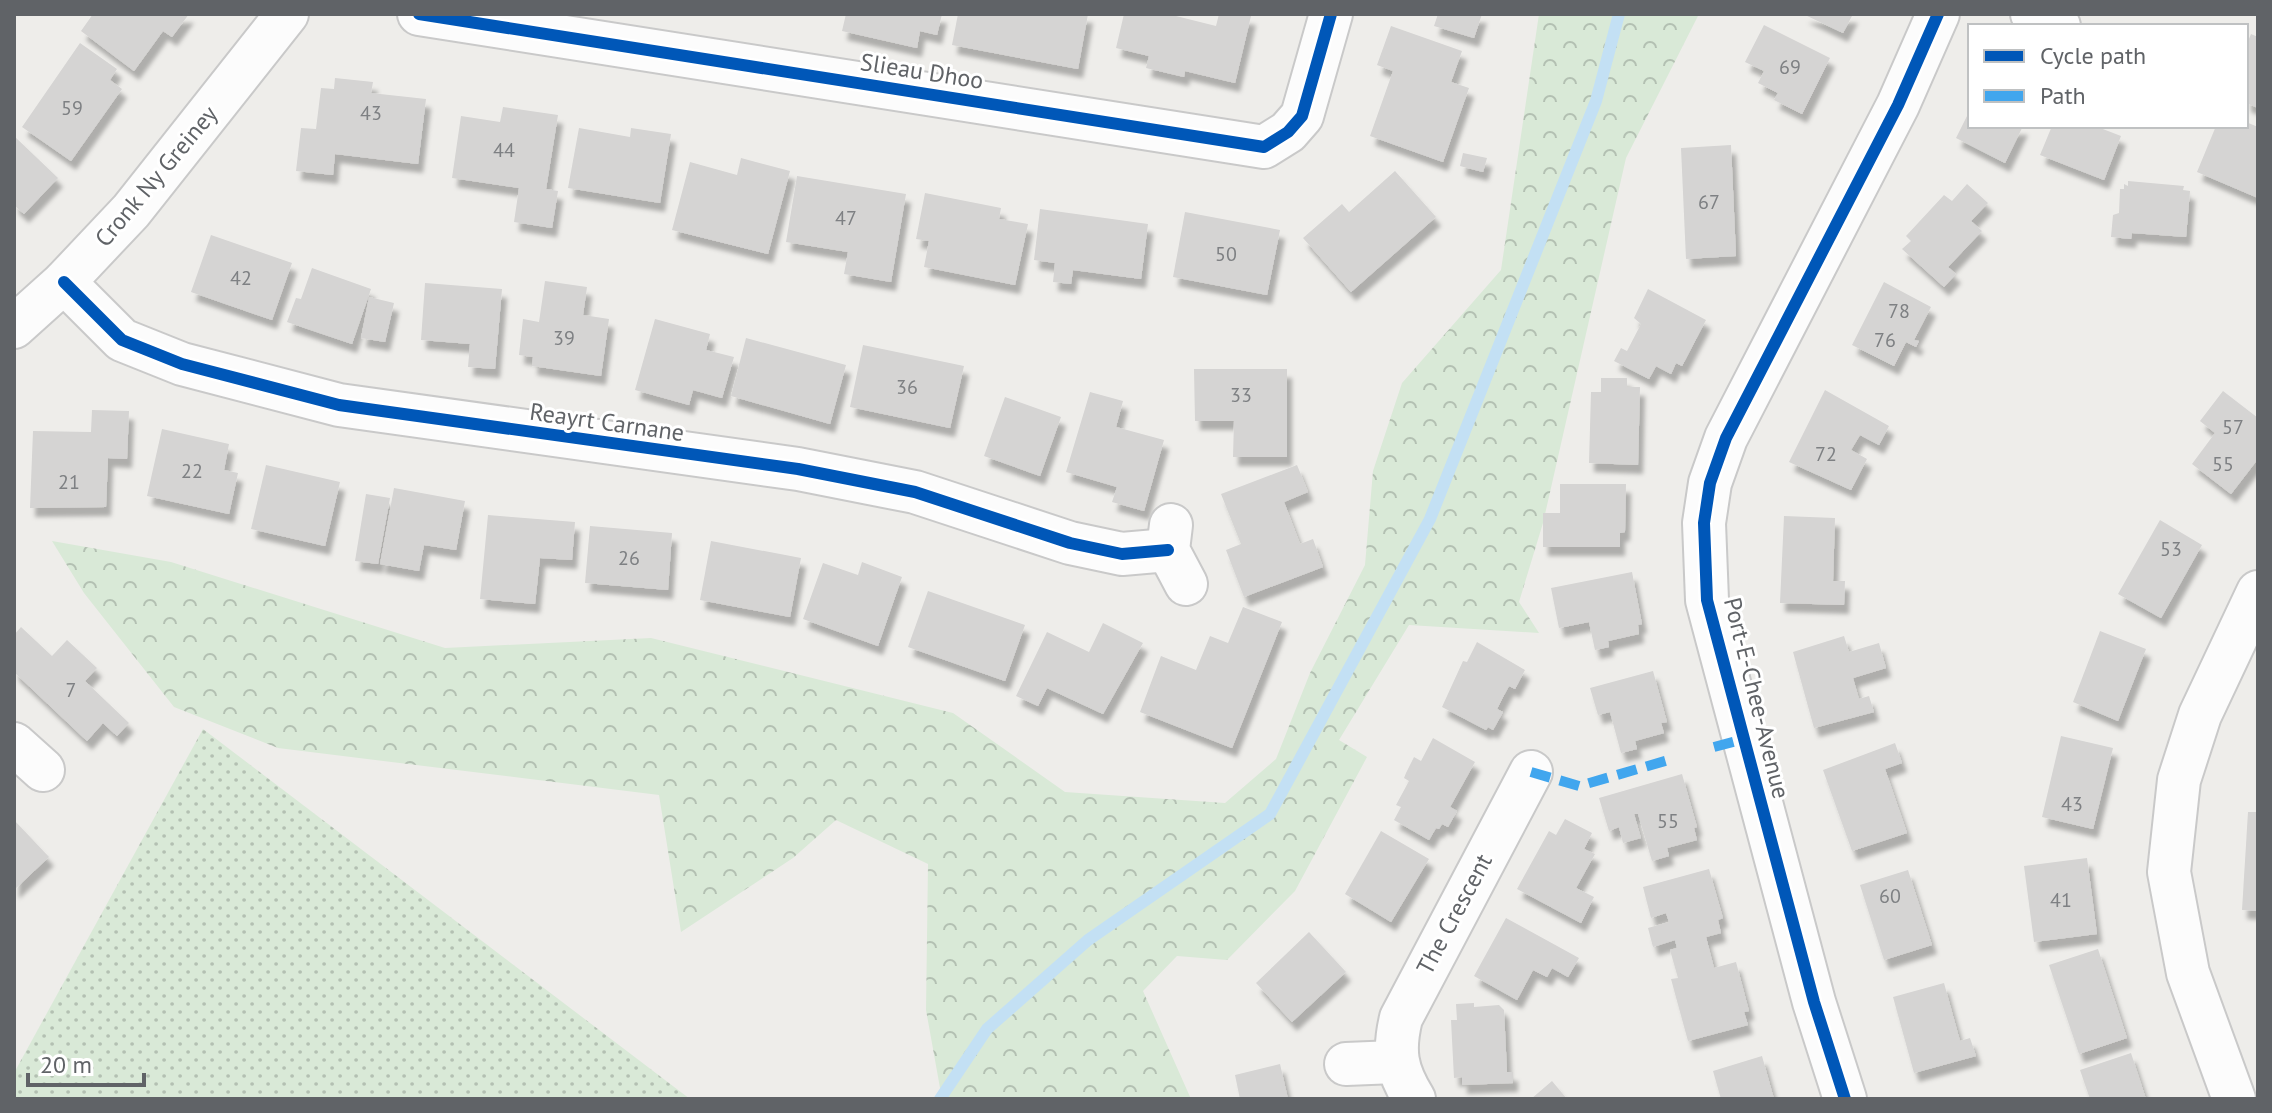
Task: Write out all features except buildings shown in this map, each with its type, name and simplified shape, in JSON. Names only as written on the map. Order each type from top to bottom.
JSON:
[{"type":"street","name":"Cronk Ny Greiney","points":[[14,327],[64,282],[131,211],[287,14]]},
{"type":"street","name":"Slieau Dhoo","points":[[419,14],[1264,147],[1288,132],[1302,116],[1331,14]]},
{"type":"street","name":"Port-E-Chee-Avenue","points":[[1845,1099],[1814,1002],[1707,600],[1704,523],[1710,483],[1726,438],[1898,105],[1938,14]]},
{"type":"street","points":[[2032,14],[2054,24]]},
{"type":"street","name":"Reayrt Carnane","points":[[64,282],[122,340],[182,364],[339,405],[798,469],[915,492],[1070,543],[1122,554],[1175,553]]},
{"type":"street","points":[[2234,1099],[2188,973],[2169,872],[2179,780],[2200,715],[2258,592]]},
{"type":"street","name":"The Crescent","points":[[1395,1062],[1401,1018],[1417,983],[1531,772]]},
{"type":"street","points":[[1346,1064],[1395,1062],[1414,1099]]},
{"type":"green space","points":[[1539,14],[1699,14],[1626,158],[1543,523],[1519,602],[1539,633],[1409,625],[1339,740],[1367,757],[1295,891],[1227,960],[1177,956],[1143,991],[1191,1099],[942,1099],[926,1010],[928,864],[836,820],[793,858],[681,932],[659,795],[278,748],[174,707],[84,593],[52,541],[171,562],[445,648],[651,638],[953,713],[1065,792],[1225,803],[1276,759],[1310,673],[1365,565],[1373,471],[1402,383],[1501,270]]},
{"type":"green space","points":[[203,729],[690,1099],[14,1099],[14,1073]]},
{"type":"waterway","points":[[940,1099],[987,1029],[1088,940],[1270,814],[1430,519],[1596,101],[1619,14]]},
{"type":"marked path","points":[[1714,747],[1744,739]]},
{"type":"marked path","points":[[1531,772],[1579,786],[1672,759]]},
{"type":"cycle path","points":[[419,14],[1264,147],[1288,132],[1302,116],[1331,14]]},
{"type":"cycle path","points":[[1845,1099],[1814,1002],[1707,600],[1704,523],[1710,483],[1726,438],[1898,105],[1938,14]]},
{"type":"cycle path","points":[[64,282],[122,340],[182,364],[339,405],[798,469],[915,492],[1070,543],[1122,554],[1168,550]]}]
